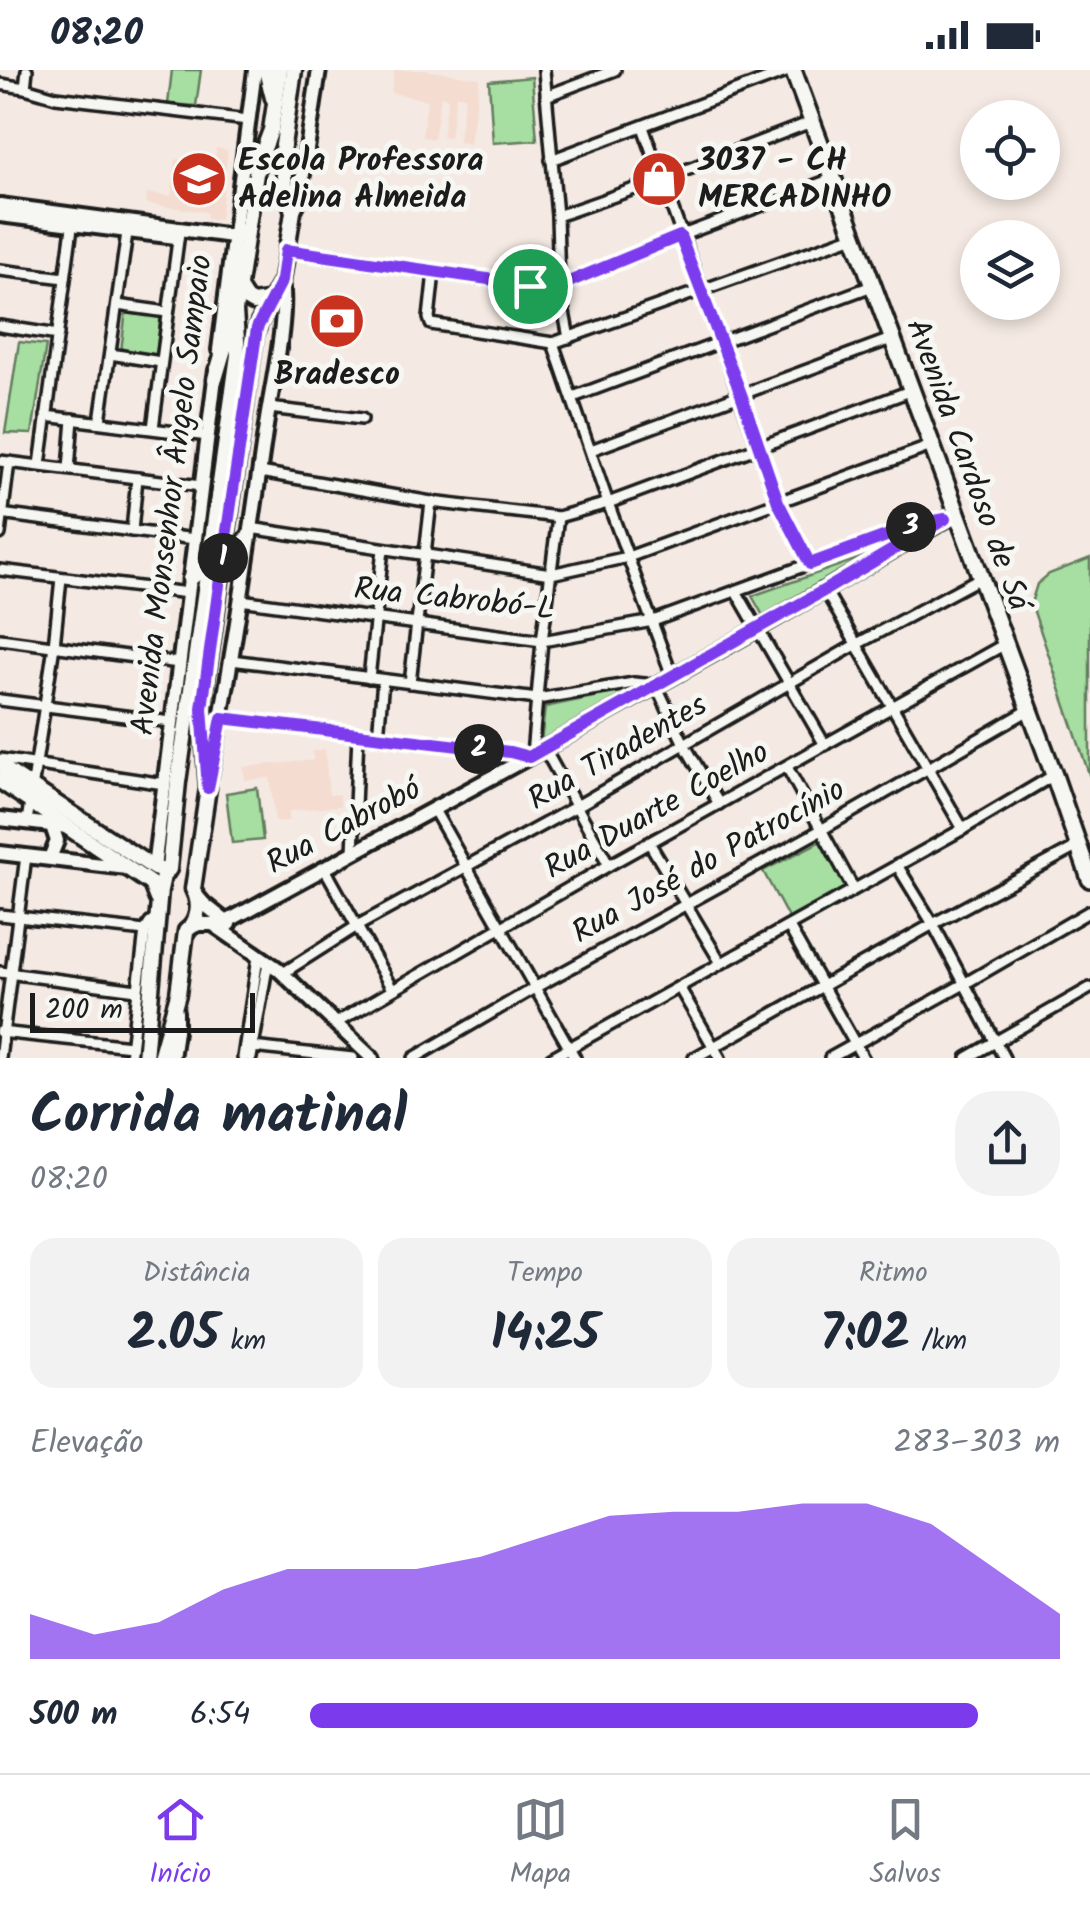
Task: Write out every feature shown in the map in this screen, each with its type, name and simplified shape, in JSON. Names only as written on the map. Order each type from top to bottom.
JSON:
[{"type":"highway","name":"Avenida Cardoso de Sá","points":[[792,70],[931,446],[951,516],[980,578],[1090,879]]},
{"type":"main road","points":[[266,70],[275,104]]},
{"type":"main road","name":"Avenida Monsenhor Ângelo Sampaio","points":[[145,1058],[161,882],[238,355],[235,311],[239,242],[256,167],[269,136],[280,70]]},
{"type":"main road","name":"Avenida Monsenhor Ângelo Sampaio","points":[[160,1058],[176,1006],[189,929],[196,919],[195,893],[208,788],[202,708],[257,328],[282,280],[293,212],[281,159],[294,70]]},
{"type":"main road","points":[[253,192],[270,183],[286,188]]},
{"type":"main road","points":[[239,288],[252,303],[274,297]]},
{"type":"main road","points":[[215,379],[235,311]]},
{"type":"main road","points":[[220,578],[250,532]]},
{"type":"main road","points":[[189,586],[209,563]]},
{"type":"main road","points":[[0,762],[70,828],[151,884],[166,930],[189,929]]},
{"type":"main road","points":[[0,781],[31,793],[163,870],[181,874],[195,893]]},
{"type":"main road","points":[[137,996],[148,1023]]},
{"type":"street","points":[[25,88],[27,70]]},
{"type":"street","name":"Avenida Monsenhor Ângelo Sampaio","points":[[163,870],[164,784],[171,722],[215,379],[239,242],[255,70]]},
{"type":"street","name":"Avenida Monsenhor Ângelo Sampaio","points":[[293,212],[304,168],[318,70]]},
{"type":"street","points":[[544,70],[559,286],[569,338]]},
{"type":"street","points":[[546,96],[615,70]]},
{"type":"street","points":[[551,160],[792,70]]},
{"type":"street","points":[[0,84],[56,97],[248,120]]},
{"type":"street","points":[[557,216],[811,122]]},
{"type":"street","points":[[643,127],[778,502],[810,564]]},
{"type":"street","points":[[286,250],[530,286],[559,286],[832,179]]},
{"type":"street","points":[[0,205],[73,220]]},
{"type":"street","points":[[0,215],[128,226],[239,242]]},
{"type":"street","points":[[40,466],[73,220]]},
{"type":"street","points":[[100,422],[128,226]]},
{"type":"street","points":[[153,428],[178,233]]},
{"type":"street","points":[[434,272],[429,312],[434,326],[553,343],[854,236]]},
{"type":"street","points":[[0,270],[65,278]]},
{"type":"street","name":"Avenida Monsenhor Ângelo Sampaio","points":[[208,788],[260,472],[283,305],[282,280]]},
{"type":"street","points":[[573,397],[872,286]]},
{"type":"street","points":[[116,305],[167,312]]},
{"type":"street","points":[[0,326],[58,335]]},
{"type":"street","points":[[591,450],[891,339]]},
{"type":"street","points":[[553,343],[672,676]]},
{"type":"street","points":[[110,354],[161,362]]},
{"type":"street","points":[[260,472],[430,502],[558,517],[608,503],[910,390]]},
{"type":"street","points":[[269,408],[362,419]]},
{"type":"street","points":[[46,416],[208,436]]},
{"type":"street","points":[[69,469],[74,419]]},
{"type":"street","points":[[250,532],[551,574],[628,558],[931,446]]},
{"type":"street","points":[[0,534],[5,462],[201,486]]},
{"type":"street","points":[[132,531],[137,478]]},
{"type":"street","points":[[410,683],[430,502]]},
{"type":"street","points":[[1,515],[195,539]]},
{"type":"street","name":"Rua Cabrobó-L","points":[[240,600],[542,641],[653,622],[919,524],[951,516]]},
{"type":"street","name":"Rua Cabrobó","points":[[226,922],[656,686],[951,516]]},
{"type":"street","points":[[222,718],[530,756],[558,517]]},
{"type":"street","points":[[370,678],[383,549]]},
{"type":"street","points":[[0,570],[189,586]]},
{"type":"street","points":[[25,822],[37,764],[61,578]]},
{"type":"street","name":"Rua Tiradentes","points":[[272,965],[467,868],[980,578]]},
{"type":"street","points":[[825,590],[963,829]]},
{"type":"street","points":[[736,591],[825,745]]},
{"type":"street","points":[[0,640],[179,664]]},
{"type":"street","name":"Rua Duarte Coelho","points":[[336,1023],[1005,644]]},
{"type":"street","points":[[231,660],[537,699],[634,683],[656,686],[719,804]]},
{"type":"street","points":[[378,737],[383,680]]},
{"type":"street","points":[[0,700],[171,722]]},
{"type":"street","name":"Rua José do Patrocínio","points":[[414,1058],[1029,710]]},
{"type":"street","points":[[353,853],[358,735]]},
{"type":"street","points":[[544,748],[610,866]]},
{"type":"street","points":[[0,762],[164,784]]},
{"type":"street","points":[[787,767],[854,888]]},
{"type":"street","points":[[552,1058],[572,1053],[721,963],[1054,775]]},
{"type":"street","points":[[434,810],[572,1053]]},
{"type":"street","points":[[0,819],[70,828]]},
{"type":"street","points":[[50,858],[57,841],[52,826]]},
{"type":"street","points":[[650,844],[721,963]]},
{"type":"street","points":[[694,1058],[1078,846]]},
{"type":"street","points":[[0,853],[131,869]]},
{"type":"street","points":[[0,1058],[5,973],[26,856]]},
{"type":"street","points":[[897,865],[1004,1058]]},
{"type":"street","points":[[325,868],[392,989]]},
{"type":"street","points":[[195,893],[264,950],[272,965],[252,1053],[353,1058]]},
{"type":"street","points":[[830,1058],[1090,910]]},
{"type":"street","name":"Avenida Monsenhor Ângelo Sampaio","points":[[145,932],[158,912]]},
{"type":"street","points":[[0,914],[145,932],[130,1058]]},
{"type":"street","points":[[189,929],[198,924],[213,924],[272,965],[372,1058]]},
{"type":"street","points":[[789,927],[863,1058]]},
{"type":"street","points":[[243,1058],[272,965]]},
{"type":"street","points":[[5,973],[137,996]]},
{"type":"street","points":[[679,988],[720,1058]]},
{"type":"street","points":[[967,1058],[1090,988]]},
{"type":"street","points":[[172,1058],[176,1006]]},
{"type":"street","points":[[2,1032],[131,1046]]},
{"type":"shaded area","points":[[394,70],[480,78],[470,144],[458,142],[465,96],[456,95],[450,137],[442,136],[448,98],[441,96],[434,139],[422,137],[427,100],[391,93]]},
{"type":"shaded area","name":"Escola Professora Adelina Almeida","points":[[216,148],[228,150],[220,219],[207,219],[206,212],[146,204],[147,193],[171,196],[176,159],[214,165]]},
{"type":"shaded area","points":[[325,749],[329,795],[339,794],[341,806],[289,811],[289,821],[275,822],[270,778],[245,780],[243,767],[313,760],[312,751]]},
{"type":"green space","points":[[172,70],[201,70],[196,106],[168,104]]},
{"type":"green space","points":[[532,77],[537,140],[493,143],[489,81]]},
{"type":"green space","points":[[126,310],[161,313],[156,357],[121,351]]},
{"type":"green space","points":[[19,342],[46,345],[32,434],[5,433]]},
{"type":"green space","points":[[903,543],[765,619],[752,596]]},
{"type":"green space","points":[[1090,558],[1090,777],[1031,603],[1037,584],[1049,574]]},
{"type":"green space","points":[[641,687],[541,743],[545,707]]},
{"type":"green space","points":[[257,788],[263,840],[232,843],[226,793]]},
{"type":"green space","points":[[827,838],[855,891],[791,923],[763,871]]},
{"type":"place","name":"Escola Professora Adelina Almeida","points":[[199,179]]},
{"type":"place","name":"3037 - CH MERCADINHO","points":[[659,179]]},
{"type":"place","name":"Bradesco","points":[[337,321]]},
{"type":"route","points":[[680,236],[778,502],[810,564],[919,524],[945,519],[529,757],[222,718],[208,788],[202,708],[220,578],[257,328],[282,280],[286,250],[530,286],[559,286],[680,236]]}]
